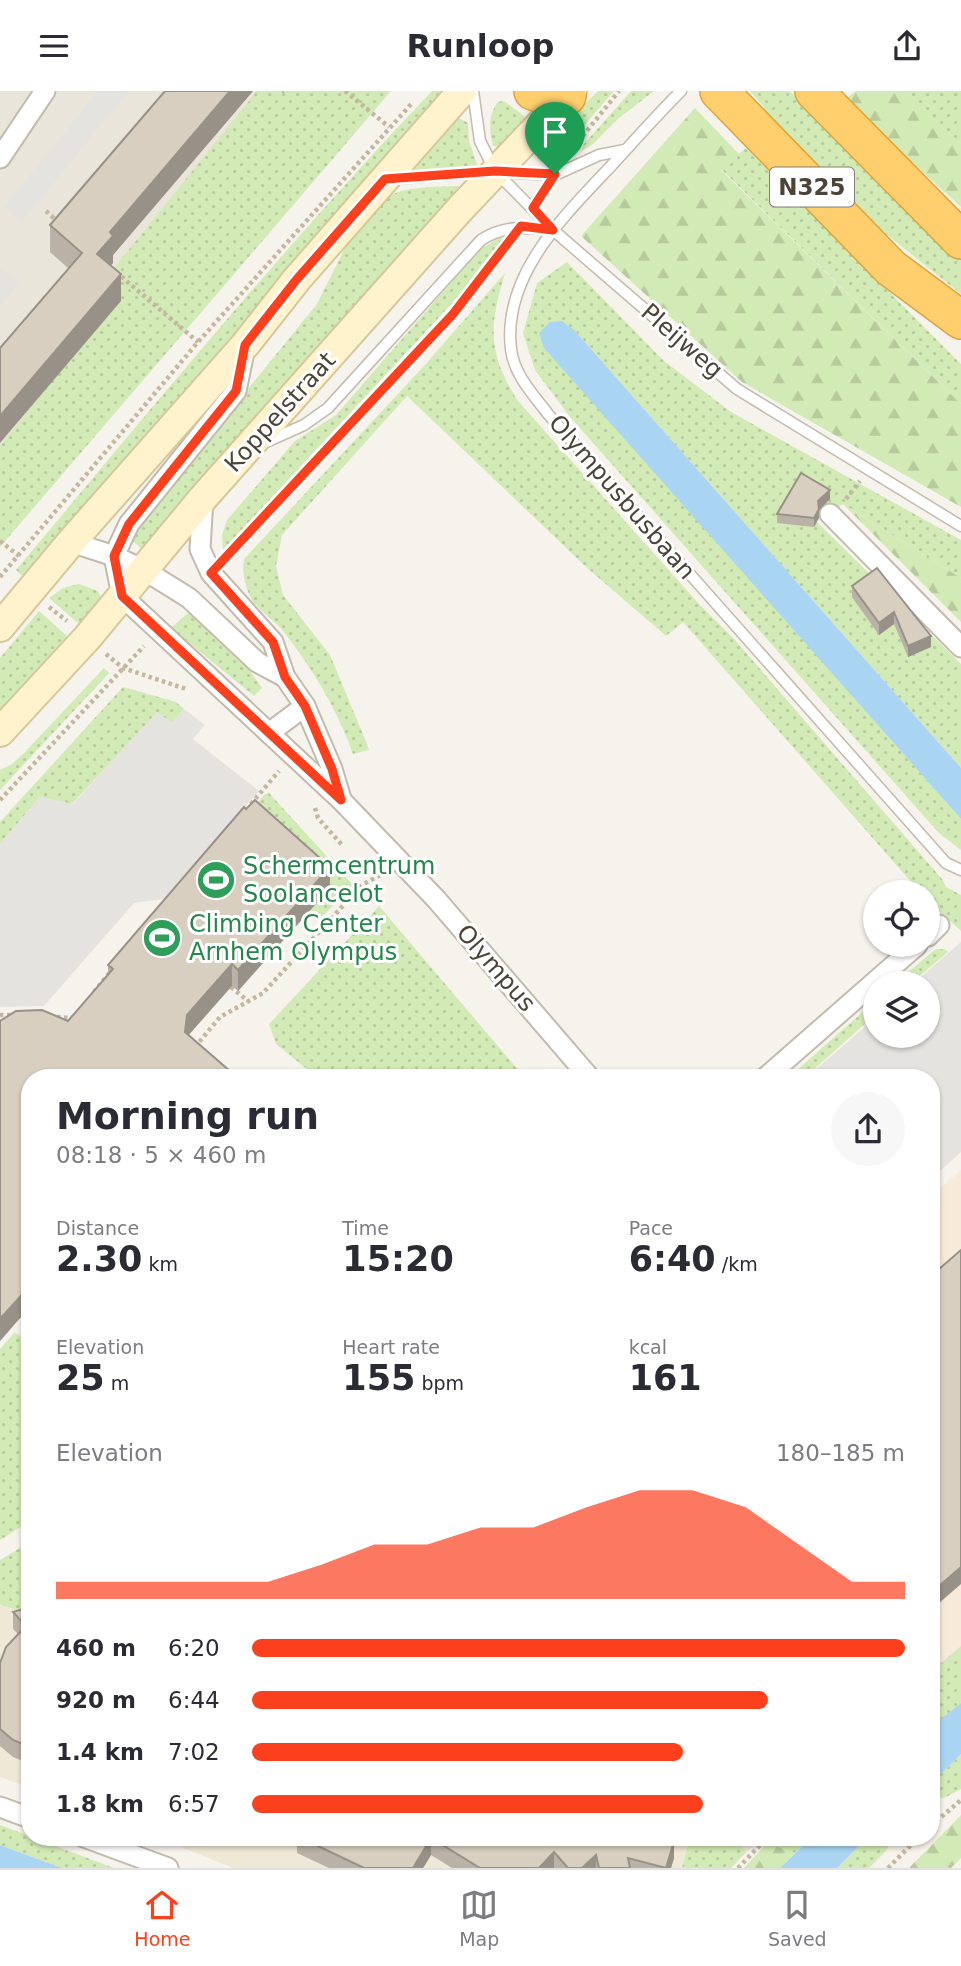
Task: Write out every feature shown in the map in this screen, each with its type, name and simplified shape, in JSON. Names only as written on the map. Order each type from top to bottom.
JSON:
[{"type":"highway","name":"N325","points":[[814,91],[961,240]]},
{"type":"highway","name":"N325","points":[[726,99],[891,268],[961,320]]},
{"type":"street","points":[[0,158],[45,91]]},
{"type":"street","points":[[0,627],[71,542],[245,345],[297,279],[462,91]]},
{"type":"street","name":"Koppelstraat","points":[[0,732],[122,596],[203,498],[495,171],[557,93]]},
{"type":"street","points":[[122,596],[114,556],[129,524],[236,391],[245,345]]},
{"type":"street","name":"Olympus","points":[[203,498],[200,549],[211,573],[273,642],[285,677],[305,706],[332,769],[341,800]]},
{"type":"street","points":[[832,515],[961,646]]},
{"type":"street","name":"Olympus","points":[[71,542],[144,569],[189,598],[257,662],[285,677]]},
{"type":"street","name":"Olympus","points":[[122,596],[341,800],[436,899],[582,1069]]},
{"type":"street","points":[[269,733],[305,706]]},
{"type":"street","points":[[775,1069],[903,957]]},
{"type":"street","points":[[0,1807],[21,1815]]},
{"type":"street","points":[[108,1846],[168,1868]]},
{"type":"lane","name":"Pleijweg","points":[[473,91],[480,141],[495,171],[553,230],[737,389],[961,526]]},
{"type":"lane","name":"Olympusbusbaan","points":[[681,91],[553,230],[529,266],[517,296],[511,326],[511,350],[521,380],[548,414],[946,863],[961,870]]},
{"type":"lane","points":[[385,179],[495,171],[555,174],[599,155],[626,150]]},
{"type":"lane","points":[[245,451],[304,425],[328,408],[481,240],[494,232],[521,226],[553,230]]},
{"type":"path","points":[[345,91],[389,127]]},
{"type":"path","points":[[555,174],[584,132],[619,91]]},
{"type":"path","points":[[0,577],[198,342],[415,100]]},
{"type":"path","points":[[46,211],[64,226]]},
{"type":"path","points":[[211,573],[453,314],[521,226]]},
{"type":"path","points":[[113,270],[198,342]]},
{"type":"path","points":[[832,515],[868,469]]},
{"type":"path","points":[[0,541],[19,556]]},
{"type":"path","points":[[0,800],[158,631]]},
{"type":"path","points":[[123,668],[173,684],[194,695]]},
{"type":"path","points":[[245,812],[280,770]]},
{"type":"path","points":[[186,1057],[220,1017],[262,993],[362,885]]},
{"type":"path","points":[[89,997],[115,967]]},
{"type":"path","points":[[231,987],[248,1001]]},
{"type":"path","points":[[48,1017],[72,1018],[80,1008]]},
{"type":"path","points":[[0,1015],[24,1016]]},
{"type":"path","points":[[940,1818],[961,1800]]},
{"type":"path","points":[[738,1868],[759,1846]]},
{"type":"path","points":[[888,1868],[910,1846]]},
{"type":"shaded area","points":[[0,91],[340,91],[0,517]]},
{"type":"shaded area","points":[[98,91],[129,91],[22,221],[4,207]]},
{"type":"shaded area","points":[[0,269],[20,283],[0,306]]},
{"type":"shaded area","points":[[184,709],[205,725],[193,739],[259,791],[163,899],[134,903],[44,1006],[0,1007],[0,844],[40,797],[73,804],[157,712],[172,723]]},
{"type":"shaded area","points":[[961,942],[961,1152],[940,1171],[940,1069],[816,1069],[863,1028],[863,1048],[940,1048],[940,971],[928,971]]},
{"type":"shaded area","points":[[961,1170],[961,1654],[940,1672],[940,1188]]},
{"type":"shaded area","points":[[0,1604],[21,1612],[21,1785],[0,1777]]},
{"type":"shaded area","points":[[179,1846],[753,1846],[731,1868],[233,1868]]},
{"type":"green space","points":[[257,91],[391,91],[0,547],[0,446],[109,310],[93,294]]},
{"type":"green space","points":[[432,91],[440,91],[438,97],[28,581],[16,570],[272,267]]},
{"type":"green space","points":[[598,91],[614,91],[569,143],[560,135],[553,145],[562,153],[556,162],[541,162],[537,158],[539,149]]},
{"type":"green space","points":[[631,91],[654,91],[619,118],[592,145],[581,151],[584,144]]},
{"type":"green space","points":[[750,91],[790,91],[961,255],[961,294],[881,230],[762,112],[764,107]]},
{"type":"green space","points":[[856,91],[905,91],[961,144],[961,207],[844,100]]},
{"type":"green space","points":[[905,91],[961,91],[961,144],[911,97]]},
{"type":"green space","points":[[504,101],[524,116],[525,122],[500,147],[493,146],[491,117],[498,102]]},
{"type":"green space","points":[[695,108],[739,154],[721,170],[961,404],[961,507],[742,382],[581,236]]},
{"type":"green space","points":[[459,118],[468,123],[469,141],[478,167],[412,172]]},
{"type":"green space","points":[[746,148],[961,364],[961,404],[721,169]]},
{"type":"green space","points":[[458,186],[459,189],[142,549],[130,539],[156,502],[317,304],[346,246],[388,197],[412,189]]},
{"type":"green space","points":[[501,237],[501,243],[468,286],[223,550],[222,535],[227,520],[295,441],[336,415],[480,249]]},
{"type":"green space","points":[[567,262],[664,361],[731,412],[961,540],[961,578],[843,504],[815,520],[961,664],[961,768],[575,331],[545,348],[961,819],[961,850],[939,833],[570,417],[535,370],[523,333],[537,283]]},
{"type":"green space","points":[[505,273],[496,309],[494,339],[501,368],[518,401],[699,604],[734,639],[942,879],[946,887],[961,895],[961,931],[940,912],[940,880],[909,880],[683,622],[666,636],[585,566],[407,396],[282,535],[276,566],[283,595],[330,655],[367,744],[369,750],[353,754],[340,721],[314,675],[283,631],[252,600],[243,568],[245,558],[424,366]]},
{"type":"green space","points":[[843,504],[961,578],[961,622]]},
{"type":"green space","points":[[79,584],[98,591],[101,598],[79,624],[49,598],[63,588]]},
{"type":"green space","points":[[191,610],[246,665],[262,688],[254,696],[171,628]]},
{"type":"green space","points":[[39,611],[67,636],[0,713],[0,658]]},
{"type":"green space","points":[[104,668],[109,673],[0,790],[0,770],[12,764],[25,752]]},
{"type":"green space","points":[[123,687],[176,702],[184,709],[172,723],[157,713],[72,804],[40,797],[0,844],[0,822]]},
{"type":"green space","points":[[269,793],[353,885],[317,922],[307,914],[330,888],[247,815],[264,795]]},
{"type":"green space","points":[[379,906],[517,1069],[307,1069],[276,1044],[269,1024]]},
{"type":"green space","points":[[940,949],[948,952],[925,971],[909,971],[926,957],[940,957]]},
{"type":"green space","points":[[863,1012],[863,1026],[814,1069],[798,1069]]},
{"type":"green space","points":[[15,1332],[21,1337],[21,1527],[0,1540],[0,1349]]},
{"type":"green space","points":[[21,1547],[21,1612],[0,1604],[0,1560]]},
{"type":"green space","points":[[961,1646],[961,1703],[940,1720],[940,1664]]},
{"type":"green space","points":[[961,1754],[961,1789],[940,1798],[941,1774]]},
{"type":"green space","points":[[961,1815],[961,1858],[951,1868],[909,1868],[931,1846],[940,1846],[940,1836]]},
{"type":"green space","points":[[0,1825],[21,1833],[21,1846],[56,1846],[114,1868],[62,1868],[0,1845]]},
{"type":"green space","points":[[688,1846],[741,1846],[746,1852],[731,1868],[682,1868]]},
{"type":"green space","points":[[764,1846],[775,1846],[795,1853],[780,1868],[744,1868]]},
{"type":"green space","points":[[775,1846],[802,1846],[795,1853]]},
{"type":"green space","points":[[859,1846],[889,1846],[869,1868],[837,1868]]},
{"type":"water","points":[[562,321],[575,331],[961,768],[961,819],[544,348],[539,333],[550,322]]},
{"type":"water","points":[[961,1703],[961,1754],[941,1774],[940,1774],[940,1720]]},
{"type":"water","points":[[0,1845],[62,1868],[0,1868]]},
{"type":"water","points":[[803,1846],[859,1846],[837,1868],[780,1868]]},
{"type":"building","points":[[165,91],[230,91],[110,232],[113,236],[97,254],[121,274],[0,416],[0,348],[82,253],[50,225]]},
{"type":"building","points":[[801,473],[830,490],[818,501],[819,509],[814,518],[777,514]]},
{"type":"building","points":[[877,568],[931,636],[908,646],[894,612],[879,623],[852,586]]},
{"type":"building","points":[[255,800],[330,867],[238,970],[232,964],[187,1015],[185,1032],[228,1069],[21,1069],[21,1296],[0,1319],[0,1021],[16,1011],[42,1010],[68,1021],[113,969],[108,965],[244,807],[246,809]]},
{"type":"building","points":[[961,1250],[961,1567],[940,1585],[940,1268]]},
{"type":"building","points":[[21,1610],[21,1621],[13,1612]]},
{"type":"building","points":[[21,1631],[21,1743],[0,1729],[0,1663],[6,1647]]},
{"type":"building","points":[[318,1846],[426,1846],[413,1868],[364,1868]]},
{"type":"building","points":[[444,1846],[673,1846],[666,1868],[628,1858],[630,1868],[599,1868],[596,1855],[582,1868],[568,1868],[554,1852],[539,1868],[480,1868]]},
{"type":"place","name":"Schermcentrum Soolancelot","points":[[216,880]]},
{"type":"place","name":"Climbing Center Arnhem Olympus","points":[[162,938]]},
{"type":"route","points":[[495,171],[555,174],[533,208],[553,230],[521,226],[453,314],[211,573],[273,642],[285,677],[305,706],[332,769],[341,800],[122,596],[114,556],[129,524],[236,391],[245,345],[297,279],[385,179],[495,171]]}]
